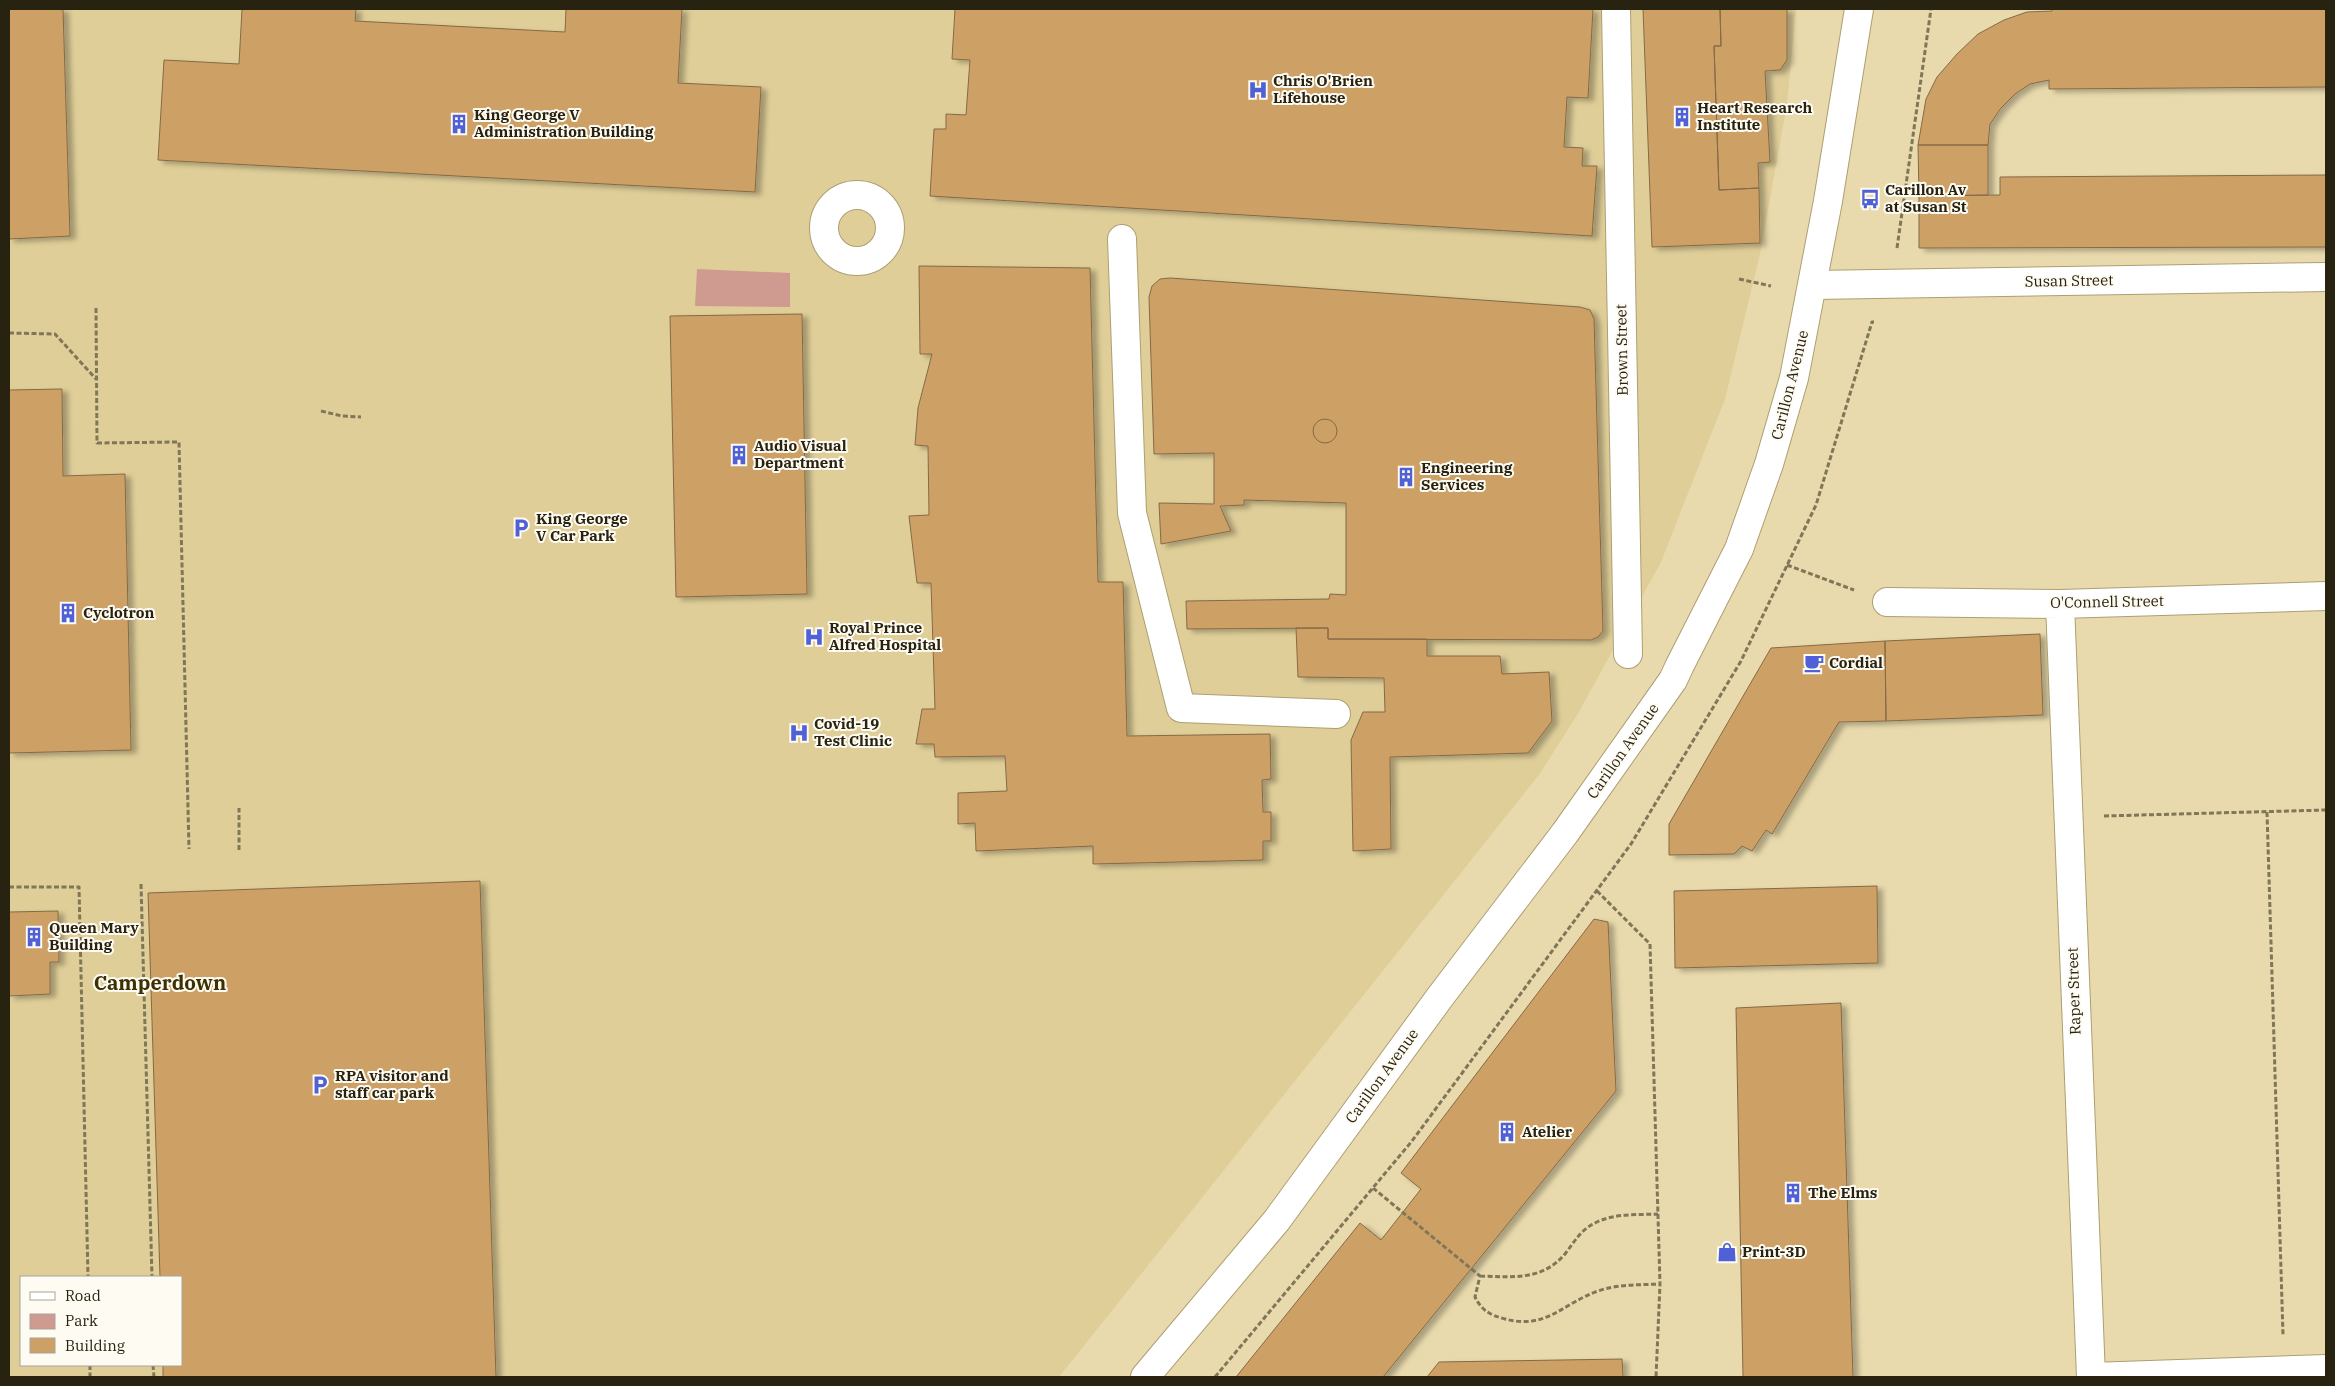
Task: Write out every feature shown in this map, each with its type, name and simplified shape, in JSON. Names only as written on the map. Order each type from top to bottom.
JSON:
[{"type":"street","name":"Brown Street","points":[[1616,9],[1628,654]]},
{"type":"street","name":"Carillon Avenue","points":[[1145,1377],[1277,1220],[1440,997],[1565,832],[1672,680],[1743,540],[1769,464],[1794,378],[1813,285],[1859,9]]},
{"type":"street","points":[[1122,239],[1132,513],[1181,708],[1336,714]]},
{"type":"street","name":"Susan Street","points":[[1813,285],[2326,277]]},
{"type":"street","name":"O'Connell Street","points":[[1887,602],[2060,604],[2326,596]]},
{"type":"street","name":"Raper Street","points":[[2060,604],[2090,1377]]},
{"type":"street","points":[[2090,1377],[2326,1369]]},
{"type":"path","points":[[1897,248],[1931,9]]},
{"type":"path","points":[[1739,279],[1771,286]]},
{"type":"path","points":[[96,308],[97,443],[179,442],[189,850]]},
{"type":"path","points":[[1215,1377],[1418,1134],[1631,844],[1741,661],[1816,505],[1872,322],[1880,322]]},
{"type":"path","points":[[9,333],[54,334],[97,380]]},
{"type":"path","points":[[321,411],[342,416],[361,416]]},
{"type":"path","points":[[1787,565],[1887,602]]},
{"type":"path","points":[[239,808],[239,850]]},
{"type":"path","points":[[2067,817],[2326,810]]},
{"type":"path","points":[[2268,812],[2284,1371]]},
{"type":"path","points":[[141,884],[152,1276]]},
{"type":"path","points":[[9,887],[79,887],[88,1276]]},
{"type":"path","points":[[1597,891],[1650,944],[1660,1284],[1656,1377]]},
{"type":"path","points":[[1374,1188],[1480,1276],[1516,1278],[1547,1270],[1564,1254],[1578,1234],[1596,1222],[1612,1216],[1658,1214]]},
{"type":"path","points":[[1480,1276],[1475,1298],[1481,1309],[1492,1315],[1532,1322],[1551,1317],[1597,1291],[1614,1287],[1660,1284]]},
{"type":"shaded area","name":"Royal Prince Alfred Hospital","points":[[9,9],[1796,9],[1787,104],[1760,254],[1725,399],[1661,562],[1579,712],[1539,775],[1059,1377],[9,1377]]},
{"type":"green space","points":[[697,269],[790,273],[790,307],[695,306]]},
{"type":"building","points":[[9,9],[63,9],[70,236],[9,239]]},
{"type":"building","name":"King George V Administration Building","points":[[242,9],[356,9],[355,21],[565,32],[566,9],[682,9],[678,83],[761,87],[755,192],[158,160],[164,60],[239,64]]},
{"type":"building","name":"Chris O'Brien Lifehouse","points":[[955,9],[1593,9],[1588,98],[1567,97],[1564,147],[1583,148],[1582,166],[1597,166],[1592,236],[930,196],[934,129],[946,129],[946,114],[966,115],[970,60],[952,59]]},
{"type":"building","name":"Heart Research Institute","points":[[1643,9],[1720,9],[1721,46],[1714,46],[1719,190],[1759,188],[1760,243],[1652,247]]},
{"type":"building","points":[[1720,9],[1787,9],[1787,60],[1780,70],[1765,71],[1770,162],[1758,163],[1759,188],[1719,190],[1714,46],[1721,46]]},
{"type":"building","points":[[2052,9],[2326,9],[2326,87],[2049,89],[2049,80],[2030,84],[2015,94],[2001,108],[1990,124],[1988,145],[1918,145],[1926,99],[1937,77],[1957,54],[1978,34],[2004,20],[2027,12],[2052,11]]},
{"type":"building","points":[[1918,145],[1988,145],[1988,195],[1919,196]]},
{"type":"building","points":[[2326,175],[2326,247],[1919,248],[1919,196],[2000,195],[2000,177]]},
{"type":"building","points":[[919,266],[1090,268],[1098,582],[1123,582],[1127,736],[1270,734],[1271,779],[1262,780],[1263,812],[1271,812],[1271,841],[1263,841],[1263,860],[1093,864],[1093,846],[976,851],[975,823],[958,824],[958,793],[1007,791],[1005,756],[935,757],[934,744],[916,744],[922,709],[935,709],[931,583],[917,583],[909,516],[929,515],[928,446],[915,445],[918,408],[932,354],[920,354]]},
{"type":"building","name":"Engineering Services","points":[[1170,278],[1580,307],[1590,310],[1594,319],[1603,631],[1598,637],[1591,640],[1328,639],[1328,628],[1187,629],[1186,601],[1329,599],[1330,594],[1346,595],[1346,503],[1244,500],[1244,505],[1220,506],[1231,531],[1161,544],[1159,503],[1214,504],[1214,453],[1154,454],[1149,297],[1152,286],[1160,279]]},
{"type":"building","name":"Audio Visual Department","points":[[802,314],[807,594],[676,597],[670,316]]},
{"type":"building","name":"Cyclotron","points":[[62,389],[63,476],[125,474],[131,750],[9,753],[9,390]]},
{"type":"building","points":[[1325,419],[1330,420],[1336,426],[1336,436],[1330,442],[1325,443],[1320,442],[1314,436],[1313,431],[1314,426],[1320,420]]},
{"type":"building","points":[[1296,628],[1328,628],[1328,639],[1427,639],[1427,656],[1500,656],[1502,674],[1549,672],[1552,721],[1528,753],[1390,757],[1391,849],[1353,851],[1351,740],[1363,712],[1385,712],[1384,678],[1298,677]]},
{"type":"building","points":[[2040,634],[2043,715],[1886,721],[1885,641]]},
{"type":"building","points":[[1885,641],[1886,721],[1839,722],[1772,834],[1766,830],[1752,851],[1742,846],[1734,854],[1669,855],[1669,824],[1771,648]]},
{"type":"building","name":"RPA visitor and staff car park","points":[[480,881],[496,1377],[163,1377],[163,1366],[182,1366],[182,1276],[160,1276],[148,893]]},
{"type":"building","points":[[1877,886],[1878,963],[1675,968],[1674,891]]},
{"type":"building","name":"Queen Mary Building","points":[[58,911],[59,962],[50,962],[50,994],[9,996],[9,912]]},
{"type":"building","name":"Atelier","points":[[1594,919],[1608,922],[1616,1091],[1383,1377],[1236,1377],[1360,1223],[1381,1240],[1421,1189],[1401,1173]]},
{"type":"building","name":"The Elms","points":[[1841,1003],[1853,1377],[1743,1377],[1736,1008]]},
{"type":"building","points":[[1622,1359],[1623,1377],[1427,1377],[1439,1362]]},
{"type":"place","name":"Chris O'Brien Lifehouse","points":[[1258,90]]},
{"type":"place","name":"Heart Research Institute","points":[[1682,117]]},
{"type":"place","name":"King George V Administration Building","points":[[459,124]]},
{"type":"place","name":"Carillon Av at Susan St","points":[[1870,199]]},
{"type":"place","name":"Audio Visual Department","points":[[739,455]]},
{"type":"place","name":"Engineering Services","points":[[1406,477]]},
{"type":"place","name":"King George V Car Park","points":[[521,528]]},
{"type":"place","name":"Cyclotron","points":[[68,613]]},
{"type":"place","name":"Royal Prince Alfred Hospital","points":[[814,637]]},
{"type":"place","name":"Cordial","points":[[1814,663]]},
{"type":"place","name":"Covid-19 Test Clinic","points":[[799,733]]},
{"type":"place","name":"Queen Mary Building","points":[[34,937]]},
{"type":"place","name":"RPA visitor and staff car park","points":[[320,1085]]},
{"type":"place","name":"Atelier","points":[[1507,1132]]},
{"type":"place","name":"The Elms","points":[[1793,1193]]},
{"type":"place","name":"Print-3D","points":[[1727,1252]]},
{"type":"district","name":"Camperdown","points":[[160,983]]}]
